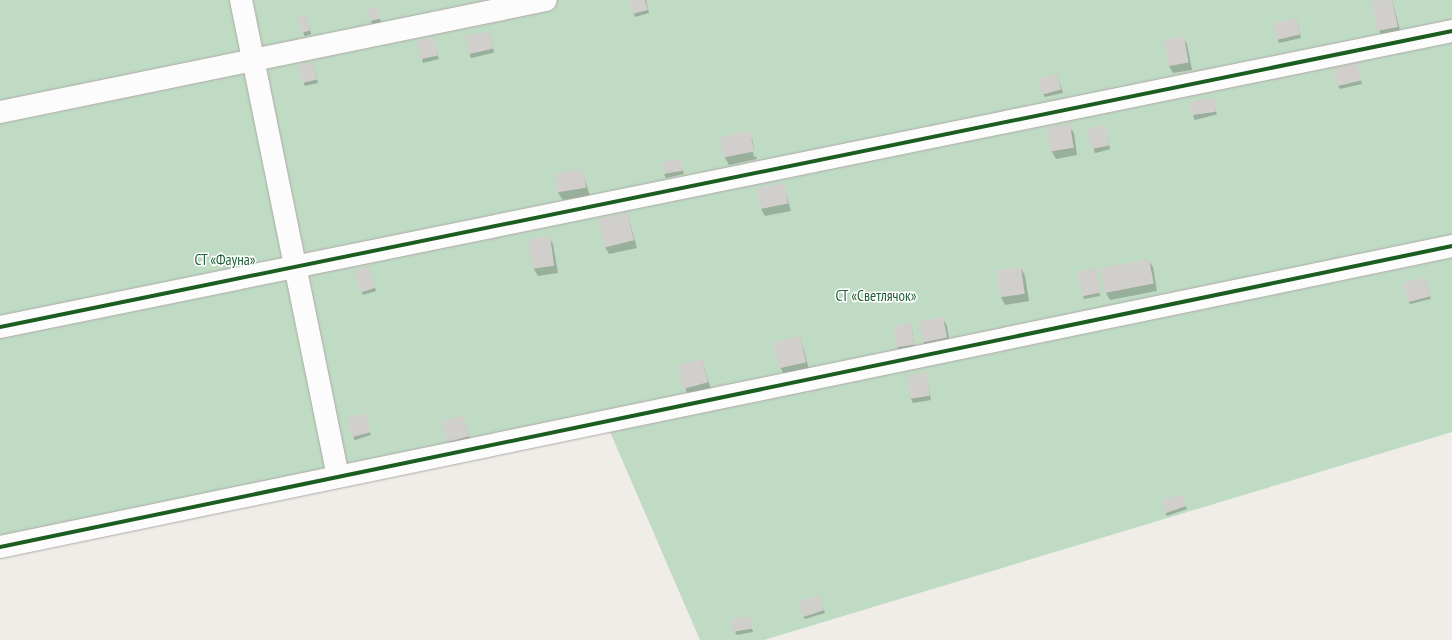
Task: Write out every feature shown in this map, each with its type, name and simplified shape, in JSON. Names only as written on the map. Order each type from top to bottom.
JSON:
[{"type":"street","points":[[241,0],[338,476]]},
{"type":"street","points":[[0,112],[546,0]]},
{"type":"street","points":[[0,327],[296,265],[1452,30]]},
{"type":"street","points":[[0,547],[1452,246]]},
{"type":"green space","name":"СТ «Светлячок»","points":[[0,0],[1452,0],[1452,432],[764,640],[700,640],[604,418],[0,537]]},
{"type":"building","points":[[628,0],[645,0],[648,10],[632,14]]},
{"type":"building","points":[[1379,0],[1392,0],[1398,27],[1377,31],[1371,2]]},
{"type":"building","points":[[377,7],[380,19],[370,21],[367,9]]},
{"type":"building","points":[[306,15],[310,30],[301,33],[297,17]]},
{"type":"building","points":[[1296,18],[1300,35],[1276,40],[1273,23]]},
{"type":"building","points":[[489,31],[493,49],[469,54],[465,37]]},
{"type":"building","points":[[1184,36],[1189,63],[1168,66],[1163,40]]},
{"type":"building","points":[[434,37],[438,56],[420,59],[416,41]]},
{"type":"building","points":[[313,62],[317,80],[302,83],[298,65]]},
{"type":"building","points":[[1357,63],[1361,81],[1337,86],[1333,69]]},
{"type":"building","points":[[1057,74],[1061,89],[1042,95],[1038,79]]},
{"type":"building","points":[[1214,98],[1216,112],[1191,115],[1189,101]]},
{"type":"building","points":[[1070,124],[1074,148],[1050,151],[1046,128]]},
{"type":"building","points":[[1105,125],[1109,146],[1091,149],[1087,128]]},
{"type":"building","points":[[750,131],[754,152],[724,158],[720,137]]},
{"type":"building","points":[[681,159],[683,171],[663,174],[661,162]]},
{"type":"building","points":[[583,169],[586,188],[557,192],[554,174]]},
{"type":"building","points":[[784,183],[788,204],[761,209],[757,188]]},
{"type":"building","points":[[627,212],[634,240],[605,247],[598,219]]},
{"type":"building","points":[[550,236],[554,266],[532,269],[528,239]]},
{"type":"building","points":[[1149,259],[1154,284],[1105,293],[1100,269]]},
{"type":"building","points":[[368,266],[375,288],[361,293],[354,271]]},
{"type":"building","points":[[1021,267],[1025,294],[1000,297],[996,270]]},
{"type":"building","points":[[1095,268],[1100,292],[1083,296],[1077,272]]},
{"type":"building","points":[[1425,277],[1430,296],[1408,302],[1403,283]]},
{"type":"building","points":[[943,317],[947,338],[922,342],[918,322]]},
{"type":"building","points":[[911,323],[914,345],[896,347],[893,326]]},
{"type":"building","points":[[800,336],[806,362],[779,369],[773,342]]},
{"type":"building","points":[[702,359],[708,382],[683,389],[677,366]]},
{"type":"building","points":[[926,372],[930,396],[910,399],[906,375]]},
{"type":"building","points":[[365,413],[370,432],[352,437],[347,418]]},
{"type":"building","points":[[463,415],[469,436],[447,442],[441,421]]},
{"type":"building","points":[[1182,494],[1186,506],[1165,513],[1161,501]]},
{"type":"building","points":[[819,595],[824,610],[803,617],[798,602]]},
{"type":"building","points":[[750,616],[752,629],[733,632],[731,619]]},
{"type":"cycle path","points":[[0,327],[1452,31]]},
{"type":"cycle path","points":[[0,547],[1452,246]]},
{"type":"park label","name":"СТ «Фауна»","points":[[225,260]]}]
